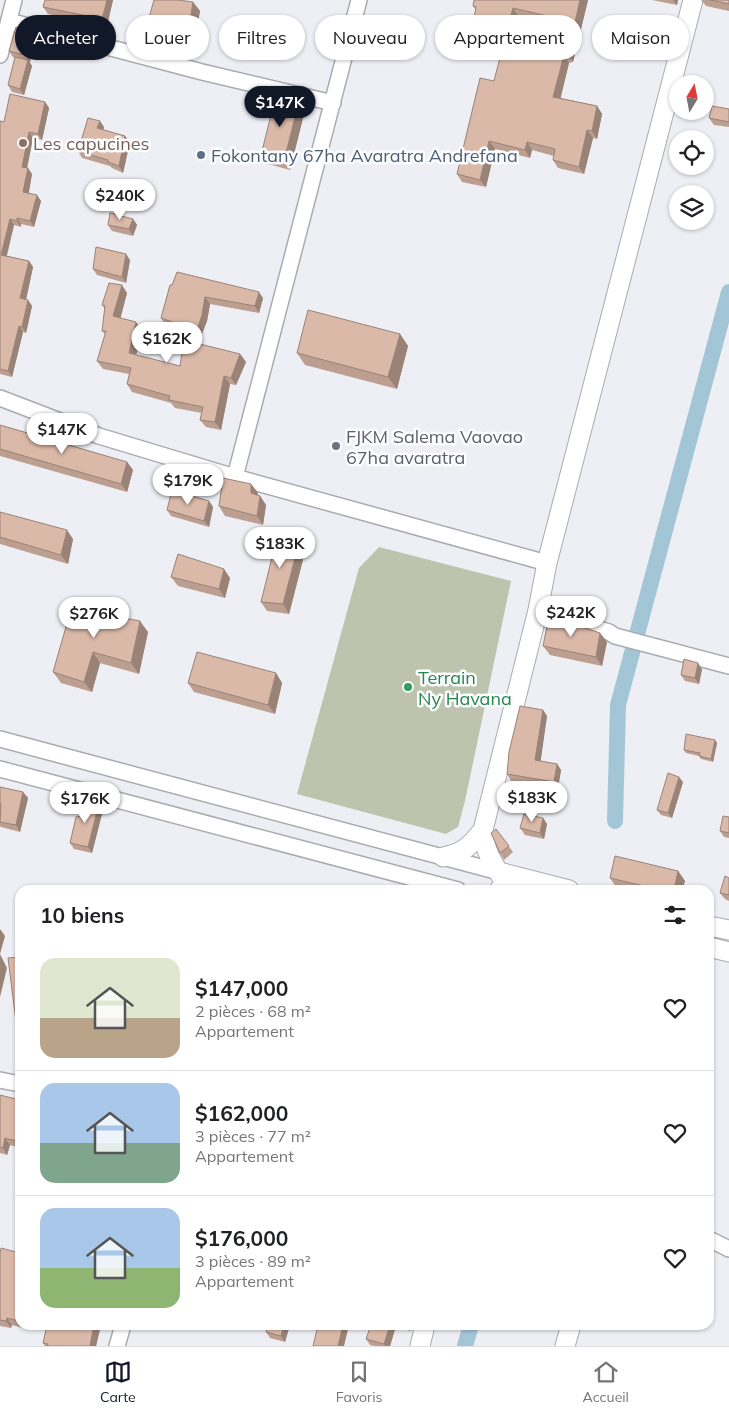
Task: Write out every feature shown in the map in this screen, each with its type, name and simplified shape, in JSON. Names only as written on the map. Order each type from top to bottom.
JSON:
[{"type":"main road","points":[[530,885],[499,881],[483,843],[483,830],[538,610],[547,563],[693,0]]},
{"type":"main road","points":[[443,857],[457,855],[470,846],[483,830]]},
{"type":"main road","points":[[714,927],[729,930]]},
{"type":"main road","points":[[714,948],[729,952]]},
{"type":"main road","points":[[420,1346],[424,1330]]},
{"type":"main road","points":[[565,1346],[570,1330]]},
{"type":"street","points":[[0,55],[14,0]]},
{"type":"street","points":[[234,477],[359,0]]},
{"type":"street","points":[[9,21],[202,72],[333,102]]},
{"type":"street","points":[[0,398],[99,436],[234,477],[547,563]]},
{"type":"street","points":[[538,610],[609,632],[615,636],[729,666]]},
{"type":"street","points":[[0,739],[443,857],[499,881]]},
{"type":"street","points":[[0,769],[439,885]]},
{"type":"street","points":[[0,1080],[15,1083]]},
{"type":"street","points":[[714,1242],[729,1249]]},
{"type":"street","points":[[117,1346],[122,1330]]},
{"type":"green space","name":"Terrain Ny Havana","points":[[379,547],[511,581],[465,801],[458,827],[446,834],[297,794],[359,568]]},
{"type":"building","points":[[45,0],[107,0],[103,15],[82,15],[43,7]]},
{"type":"building","points":[[154,0],[193,2],[191,15],[150,15]]},
{"type":"building","points":[[474,0],[580,0],[577,15],[543,15],[513,8],[511,15],[475,15],[476,7],[473,6]]},
{"type":"building","points":[[710,0],[729,0],[729,4]]},
{"type":"building","points":[[15,30],[15,52],[9,51]]},
{"type":"building","points":[[15,57],[15,60],[28,60],[20,89],[8,85]]},
{"type":"building","points":[[499,60],[563,60],[553,97],[597,106],[592,131],[587,130],[579,167],[553,160],[555,149],[527,142],[525,150],[489,141],[480,180],[457,174],[480,78],[494,81]]},
{"type":"building","points":[[10,94],[45,102],[38,134],[29,132],[22,167],[28,168],[23,192],[37,195],[30,221],[17,218],[17,221],[10,219],[1,255],[29,261],[20,298],[28,300],[22,327],[19,326],[8,371],[0,369],[0,121],[4,122]]},
{"type":"building","points":[[276,95],[299,101],[284,161],[261,155]]},
{"type":"building","points":[[714,106],[729,109],[729,122],[714,119]]},
{"type":"building","points":[[88,118],[100,121],[97,128],[125,136],[119,166],[108,162],[108,160],[78,151]]},
{"type":"building","points":[[110,213],[133,219],[129,229],[108,225]]},
{"type":"building","points":[[96,247],[126,254],[122,277],[93,269]]},
{"type":"building","points":[[177,272],[259,292],[255,306],[205,297],[196,333],[175,328],[175,323],[161,318],[170,285],[172,285]]},
{"type":"building","points":[[109,283],[122,285],[113,316],[136,322],[129,353],[180,366],[184,340],[240,354],[231,378],[224,376],[215,422],[200,420],[203,407],[169,400],[170,396],[127,384],[131,368],[97,361],[106,331],[102,331],[105,306],[102,305]]},
{"type":"building","points":[[308,310],[400,334],[388,377],[297,353]]},
{"type":"building","points":[[0,425],[127,462],[121,484],[0,449]]},
{"type":"building","points":[[223,478],[251,484],[251,493],[260,496],[257,516],[219,506]]},
{"type":"building","points":[[172,490],[209,501],[204,521],[167,510]]},
{"type":"building","points":[[0,512],[67,530],[61,555],[0,537]]},
{"type":"building","points":[[278,533],[300,539],[283,604],[261,602]]},
{"type":"building","points":[[178,554],[224,569],[219,589],[171,577]]},
{"type":"building","points":[[74,599],[106,605],[103,614],[140,621],[131,663],[93,652],[84,682],[53,672]]},
{"type":"building","points":[[549,616],[600,633],[596,657],[543,646]]},
{"type":"building","points":[[197,652],[276,673],[268,705],[188,683]]},
{"type":"building","points":[[684,659],[698,663],[695,678],[681,675]]},
{"type":"building","points":[[520,706],[543,710],[535,760],[557,764],[554,782],[507,774],[509,752]]},
{"type":"building","points":[[686,734],[715,740],[711,759],[699,756],[700,753],[684,750]]},
{"type":"building","points":[[668,773],[679,777],[668,813],[657,810]]},
{"type":"building","points":[[0,787],[23,792],[16,825],[0,822]]},
{"type":"building","points":[[84,800],[99,804],[88,847],[70,843],[76,817],[80,816]]},
{"type":"building","points":[[524,814],[543,818],[540,833],[520,828]]},
{"type":"building","points":[[723,816],[729,817],[729,833],[720,831]]},
{"type":"building","points":[[496,829],[509,846],[500,853],[491,833]]},
{"type":"building","points":[[615,856],[678,871],[675,885],[640,885],[610,878]]},
{"type":"building","points":[[725,876],[729,878],[729,895],[720,893]]},
{"type":"building","points":[[15,957],[15,1013],[8,958]]},
{"type":"building","points":[[0,1095],[15,1099],[15,1141],[5,1138],[3,1148],[0,1147]]},
{"type":"building","points":[[1,1248],[15,1252],[15,1320],[7,1318],[6,1321],[0,1320]]},
{"type":"building","points":[[46,1330],[93,1330],[90,1346],[47,1346],[48,1344],[43,1343]]},
{"type":"building","points":[[267,1330],[283,1330],[281,1336],[266,1332]]},
{"type":"building","points":[[317,1330],[342,1330],[338,1346],[313,1346]]},
{"type":"building","points":[[369,1330],[388,1330],[384,1344],[366,1339]]},
{"type":"waterway","points":[[615,821],[618,705],[729,292]]},
{"type":"waterway","points":[[465,1346],[470,1330]]},
{"type":"place","name":"Les capucines","points":[[23,143]]},
{"type":"place","name":"Fokontany 67ha Avaratra Andrefana","points":[[201,155]]},
{"type":"place","name":"FJKM Salema Vaovao 67ha avaratra","points":[[336,446]]},
{"type":"place","name":"Terrain Ny Havana","points":[[408,687]]}]
